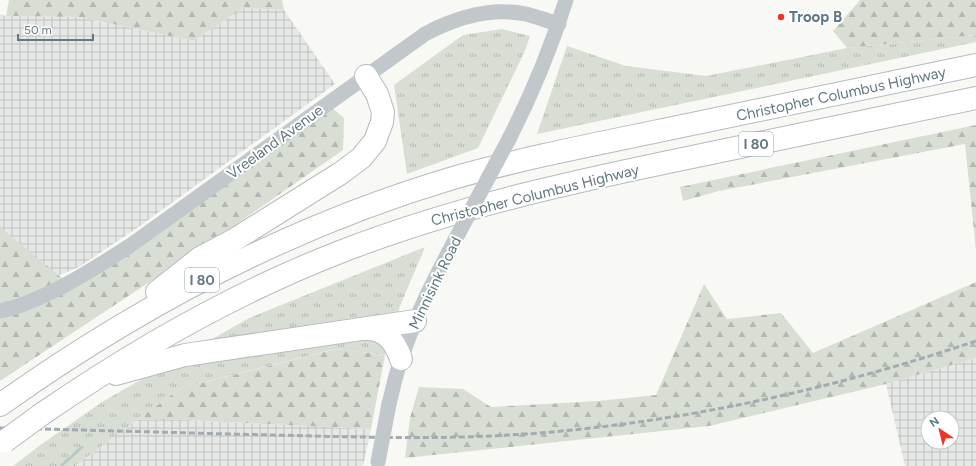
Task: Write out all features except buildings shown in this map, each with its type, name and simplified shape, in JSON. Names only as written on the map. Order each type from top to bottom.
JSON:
[{"type":"highway","name":"Christopher Columbus Highway","points":[[0,405],[60,363],[104,335],[186,288],[283,241],[352,213],[454,178],[503,165],[588,145],[976,65]]},
{"type":"highway","points":[[104,335],[200,258],[240,236],[341,173],[361,158],[375,141],[382,122],[383,112],[377,94],[366,76]]},
{"type":"highway","name":"Christopher Columbus Highway","points":[[3,443],[92,380],[153,343],[241,296],[340,252],[428,221],[494,202],[577,181],[976,98]]},
{"type":"highway","points":[[92,380],[185,355],[415,321]]},
{"type":"highway","points":[[360,330],[370,329],[378,330],[384,333],[395,344],[401,359]]},
{"type":"street","name":"Minnisink Road","points":[[377,464],[401,359],[415,321],[434,280],[509,139],[535,86],[559,24],[566,0]]},
{"type":"street","name":"Vreeland Avenue","points":[[0,311],[18,306],[44,295],[71,282],[107,261],[424,34],[442,24],[482,14],[504,13],[525,14],[559,24]]},
{"type":"shaded area","points":[[244,8],[284,10],[335,84],[140,226],[79,267],[0,300],[0,14],[6,16],[80,17],[193,41]]},
{"type":"shaded area","points":[[976,358],[976,466],[905,466],[886,384]]},
{"type":"shaded area","points":[[163,419],[371,429],[363,466],[75,466],[137,420]]},
{"type":"green space","points":[[9,0],[282,0],[284,10],[244,8],[193,41],[80,17],[6,16]]},
{"type":"green space","points":[[860,0],[976,0],[976,35],[847,48],[833,31]]},
{"type":"green space","points":[[502,29],[530,36],[525,51],[478,148],[407,174],[394,85],[463,35]]},
{"type":"green space","points":[[976,35],[976,42],[537,134],[567,46],[626,66],[706,76],[847,48]]},
{"type":"green space","points":[[326,103],[344,118],[343,150],[228,230],[0,381],[0,227],[68,283]]},
{"type":"green space","points":[[976,125],[976,250],[965,144],[719,191],[683,201],[680,187]]},
{"type":"green space","points":[[425,247],[400,306],[385,355],[335,349],[181,388],[75,466],[13,466],[102,402],[249,318]]},
{"type":"green space","points":[[976,282],[976,358],[886,384],[709,426],[405,458],[410,418],[419,387],[463,389],[491,407],[598,401],[656,395],[704,284],[727,319],[781,313],[813,353]]},
{"type":"green space","points":[[336,349],[385,355],[371,429],[163,419],[137,420],[181,388]]},
{"type":"waterway","points":[[61,466],[82,447]]},
{"type":"railway","points":[[0,428],[368,437],[494,436],[583,429],[640,422],[754,402],[866,375],[976,341]]},
{"type":"place","name":"Troop B","points":[[781,17]]}]
